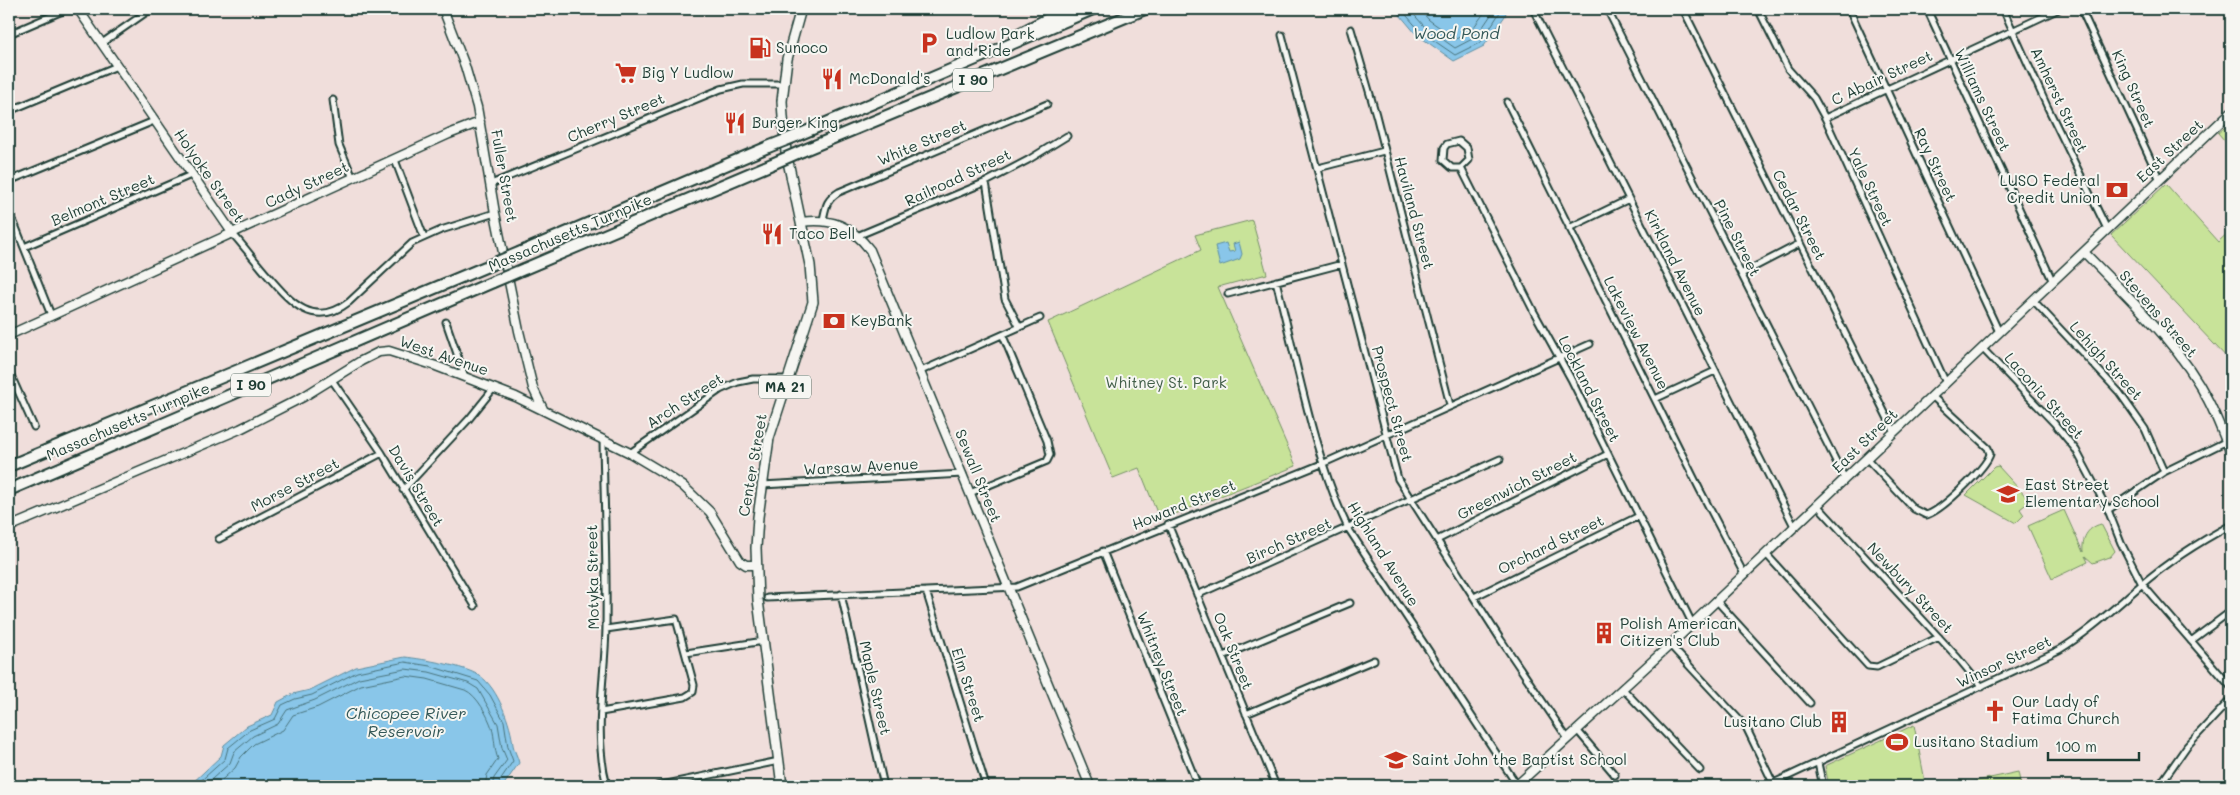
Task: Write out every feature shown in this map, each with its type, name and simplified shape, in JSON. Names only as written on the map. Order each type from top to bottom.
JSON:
[{"type":"highway","points":[[903,90],[1067,9]]},
{"type":"highway","name":"Massachusetts Turnpike","points":[[9,466],[768,148],[1094,9]]},
{"type":"highway","name":"Massachusetts Turnpike","points":[[9,490],[802,151],[1145,9]]},
{"type":"main road","name":"Holyoke Street","points":[[78,9],[233,234]]},
{"type":"main road","name":"Fuller Street","points":[[443,9],[472,86],[495,213],[527,364],[533,388],[542,409]]},
{"type":"main road","name":"Center Street","points":[[782,786],[758,600],[756,565],[758,517],[769,438],[813,302],[810,265],[785,145],[782,101],[787,58],[801,9]]},
{"type":"main road","name":"East Street","points":[[1516,786],[1795,528],[1894,431],[2231,112]]},
{"type":"main road","name":"Cady Street","points":[[9,335],[449,134],[480,122]]},
{"type":"main road","name":"Sewall Street","points":[[801,222],[823,220],[836,223],[865,242],[873,255],[1090,786]]},
{"type":"main road","name":"Stevens Street","points":[[2084,252],[2176,352],[2208,400],[2229,440],[2231,453]]},
{"type":"main road","name":"West Avenue","points":[[9,526],[240,429],[283,408],[361,361],[379,352],[389,351],[494,388],[542,409],[630,453],[684,486],[710,512],[740,561],[746,565],[756,565]]},
{"type":"street","points":[[9,34],[67,9]]},
{"type":"street","points":[[102,43],[151,9]]},
{"type":"street","name":"Kirkland Avenue","points":[[1533,9],[1795,528]]},
{"type":"street","name":"Pine Street","points":[[1607,9],[1845,480]]},
{"type":"street","name":"Cedar Street","points":[[1683,9],[1894,431]]},
{"type":"street","name":"Yale Street","points":[[1758,9],[1788,70],[1814,98],[1825,118],[1946,383]]},
{"type":"street","name":"Ray Street","points":[[1849,9],[1999,332]]},
{"type":"street","name":"Williams Street","points":[[1927,9],[2053,282]]},
{"type":"street","name":"Amherst Street","points":[[2003,9],[2047,106],[2107,228]]},
{"type":"street","name":"C Abair Street","points":[[1825,118],[2058,9]]},
{"type":"street","name":"King Street","points":[[2081,9],[2160,180]]},
{"type":"street","name":"Haviland Street","points":[[1351,29],[1362,61],[1450,405]]},
{"type":"street","name":"Prospect Street","points":[[1282,35],[1398,479],[1568,739]]},
{"type":"street","points":[[9,110],[117,66]]},
{"type":"street","name":"Cherry Street","points":[[491,184],[715,91],[743,84],[784,84]]},
{"type":"street","points":[[332,100],[339,145],[353,178]]},
{"type":"street","name":"Lakeview Avenue","points":[[1507,102],[1744,574]]},
{"type":"street","name":"White Street","points":[[823,220],[825,205],[830,198],[839,192],[1047,104]]},
{"type":"street","points":[[9,181],[154,121]]},
{"type":"street","name":"Railroad Street","points":[[857,236],[986,182],[1028,160],[1067,136]]},
{"type":"street","name":"Lockland Street","points":[[1459,141],[1467,148],[1469,160],[1461,168],[1452,168],[1443,160],[1444,148],[1447,144],[1459,141]]},
{"type":"street","points":[[1318,168],[1384,151]]},
{"type":"street","points":[[395,160],[424,237]]},
{"type":"street","name":"Lockland Street","points":[[1461,168],[1559,357],[1692,623]]},
{"type":"street","name":"Belmont Street","points":[[24,247],[191,175]]},
{"type":"street","points":[[986,182],[1005,299],[1019,326]]},
{"type":"street","points":[[1569,228],[1629,199]]},
{"type":"street","points":[[9,210],[51,315]]},
{"type":"street","name":"Holyoke Street","points":[[233,234],[297,307],[327,314],[338,310],[347,303],[412,243],[424,237],[495,213]]},
{"type":"street","points":[[1741,274],[1799,244]]},
{"type":"street","points":[[1228,294],[1342,264]]},
{"type":"street","name":"Highland Avenue","points":[[1276,282],[1324,463],[1337,504],[1348,528],[1516,786]]},
{"type":"street","name":"Lehigh Street","points":[[2033,300],[2119,392],[2145,429],[2164,472]]},
{"type":"street","points":[[921,371],[1040,318]]},
{"type":"street","points":[[446,322],[465,377]]},
{"type":"street","points":[[970,493],[1047,461],[1050,455],[1047,441],[1003,336]]},
{"type":"street","name":"Howard Street","points":[[767,598],[1016,587],[1168,524],[1324,463],[1590,344]]},
{"type":"street","name":"Laconia Street","points":[[1982,348],[2054,423],[2076,450],[2108,510],[2121,543],[2142,584],[2231,687]]},
{"type":"street","points":[[9,370],[34,427]]},
{"type":"street","points":[[1655,399],[1715,371]]},
{"type":"street","name":"Arch Street","points":[[630,453],[720,390],[738,382],[753,379],[788,378]]},
{"type":"street","name":"Davis Street","points":[[332,380],[382,453],[475,606]]},
{"type":"street","points":[[403,490],[469,419],[494,388]]},
{"type":"street","points":[[1866,458],[1914,509],[1926,515],[1937,510],[1983,467],[1990,454],[1983,444],[1933,396]]},
{"type":"street","name":"Motyka Street","points":[[603,440],[606,630],[600,712],[601,757],[607,786]]},
{"type":"street","points":[[2108,510],[2164,472],[2229,440]]},
{"type":"street","name":"Morse Street","points":[[219,539],[382,453]]},
{"type":"street","name":"Greenwich Street","points":[[1438,540],[1608,454]]},
{"type":"street","name":"Birch Street","points":[[1197,595],[1500,460]]},
{"type":"street","name":"Warsaw Avenue","points":[[762,485],[962,474]]},
{"type":"street","name":"Newbury Street","points":[[1818,506],[1982,687]]},
{"type":"street","name":"Orchard Street","points":[[1474,597],[1639,516]]},
{"type":"street","name":"Oak Street","points":[[1168,524],[1276,786]]},
{"type":"street","name":"Winsor Street","points":[[1767,786],[2024,668],[2070,644],[2176,558],[2231,525]]},
{"type":"street","name":"Whitney Street","points":[[1102,551],[1198,786]]},
{"type":"street","points":[[1766,554],[1868,666],[1877,667],[1939,638]]},
{"type":"street","name":"Elm Street","points":[[926,591],[986,786]]},
{"type":"street","name":"Maple Street","points":[[842,594],[884,786]]},
{"type":"street","points":[[1716,600],[1810,703]]},
{"type":"street","points":[[1222,656],[1350,603]]},
{"type":"street","points":[[2191,641],[2231,611]]},
{"type":"street","points":[[600,712],[685,697],[693,692],[694,685],[676,619],[606,630]]},
{"type":"street","points":[[686,653],[764,642]]},
{"type":"street","points":[[1670,645],[1746,727],[1772,783]]},
{"type":"street","points":[[1246,714],[1374,660]]},
{"type":"street","points":[[1622,688],[1700,770]]},
{"type":"street","points":[[2159,786],[2187,746],[2231,699]]},
{"type":"street","points":[[1577,730],[1615,775]]},
{"type":"street","points":[[657,786],[779,762]]},
{"type":"street","points":[[1818,763],[1823,786]]},
{"type":"street","points":[[2164,779],[2175,786]]},
{"type":"green space","points":[[2231,122],[2231,148],[2218,133]]},
{"type":"green space","points":[[2166,184],[2218,242],[2231,230],[2231,362],[2111,235]]},
{"type":"green space","name":"Whitney St. Park","points":[[1252,220],[1267,274],[1218,287],[1296,466],[1160,520],[1139,468],[1113,478],[1048,322],[1201,250],[1195,235]]},
{"type":"green space","points":[[1998,466],[2030,501],[2020,509],[2024,515],[2016,523],[1966,495],[1994,467]]},
{"type":"green space","points":[[2064,510],[2083,552],[2084,538],[2088,531],[2101,524],[2115,551],[2110,557],[2093,563],[2085,556],[2088,562],[2052,579],[2028,526]]},
{"type":"green space","name":"Lusitano Stadium","points":[[1914,725],[1926,786],[1829,786],[1825,766]]},
{"type":"green space","points":[[2018,772],[2021,786],[1953,786]]},
{"type":"water","name":"Wood Pond","points":[[1395,9],[1507,9],[1505,16],[1484,46],[1454,61],[1416,34]]},
{"type":"water","points":[[1239,242],[1242,254],[1240,259],[1220,266],[1215,246],[1226,243],[1229,252],[1235,251],[1233,244]]},
{"type":"water","name":"Chicopee River Reservoir","points":[[405,657],[433,661],[464,669],[473,672],[487,682],[498,698],[510,727],[519,763],[503,786],[189,786],[221,756],[224,745],[247,726],[272,715],[278,702],[293,694],[310,690],[356,667]]},
{"type":"place","name":"Ludlow Park and Ride","points":[[929,43]]},
{"type":"place","name":"Sunoco","points":[[760,48]]},
{"type":"place","name":"Big Y Ludlow","points":[[626,73]]},
{"type":"place","name":"McDonald's","points":[[832,79]]},
{"type":"place","name":"Burger King","points":[[735,123]]},
{"type":"place","name":"LUSO Federal Credit Union","points":[[2117,190]]},
{"type":"place","name":"Taco Bell","points":[[772,234]]},
{"type":"place","name":"KeyBank","points":[[834,321]]},
{"type":"place","name":"East Street Elementary School","points":[[2008,494]]},
{"type":"place","name":"Polish American Citizen's Club","points":[[1604,633]]},
{"type":"place","name":"Our Lady of Fatima Church","points":[[1995,711]]},
{"type":"place","name":"Lusitano Club","points":[[1839,722]]},
{"type":"place","name":"Lusitano Stadium","points":[[1897,742]]},
{"type":"place","name":"Saint John the Baptist School","points":[[1396,760]]}]
